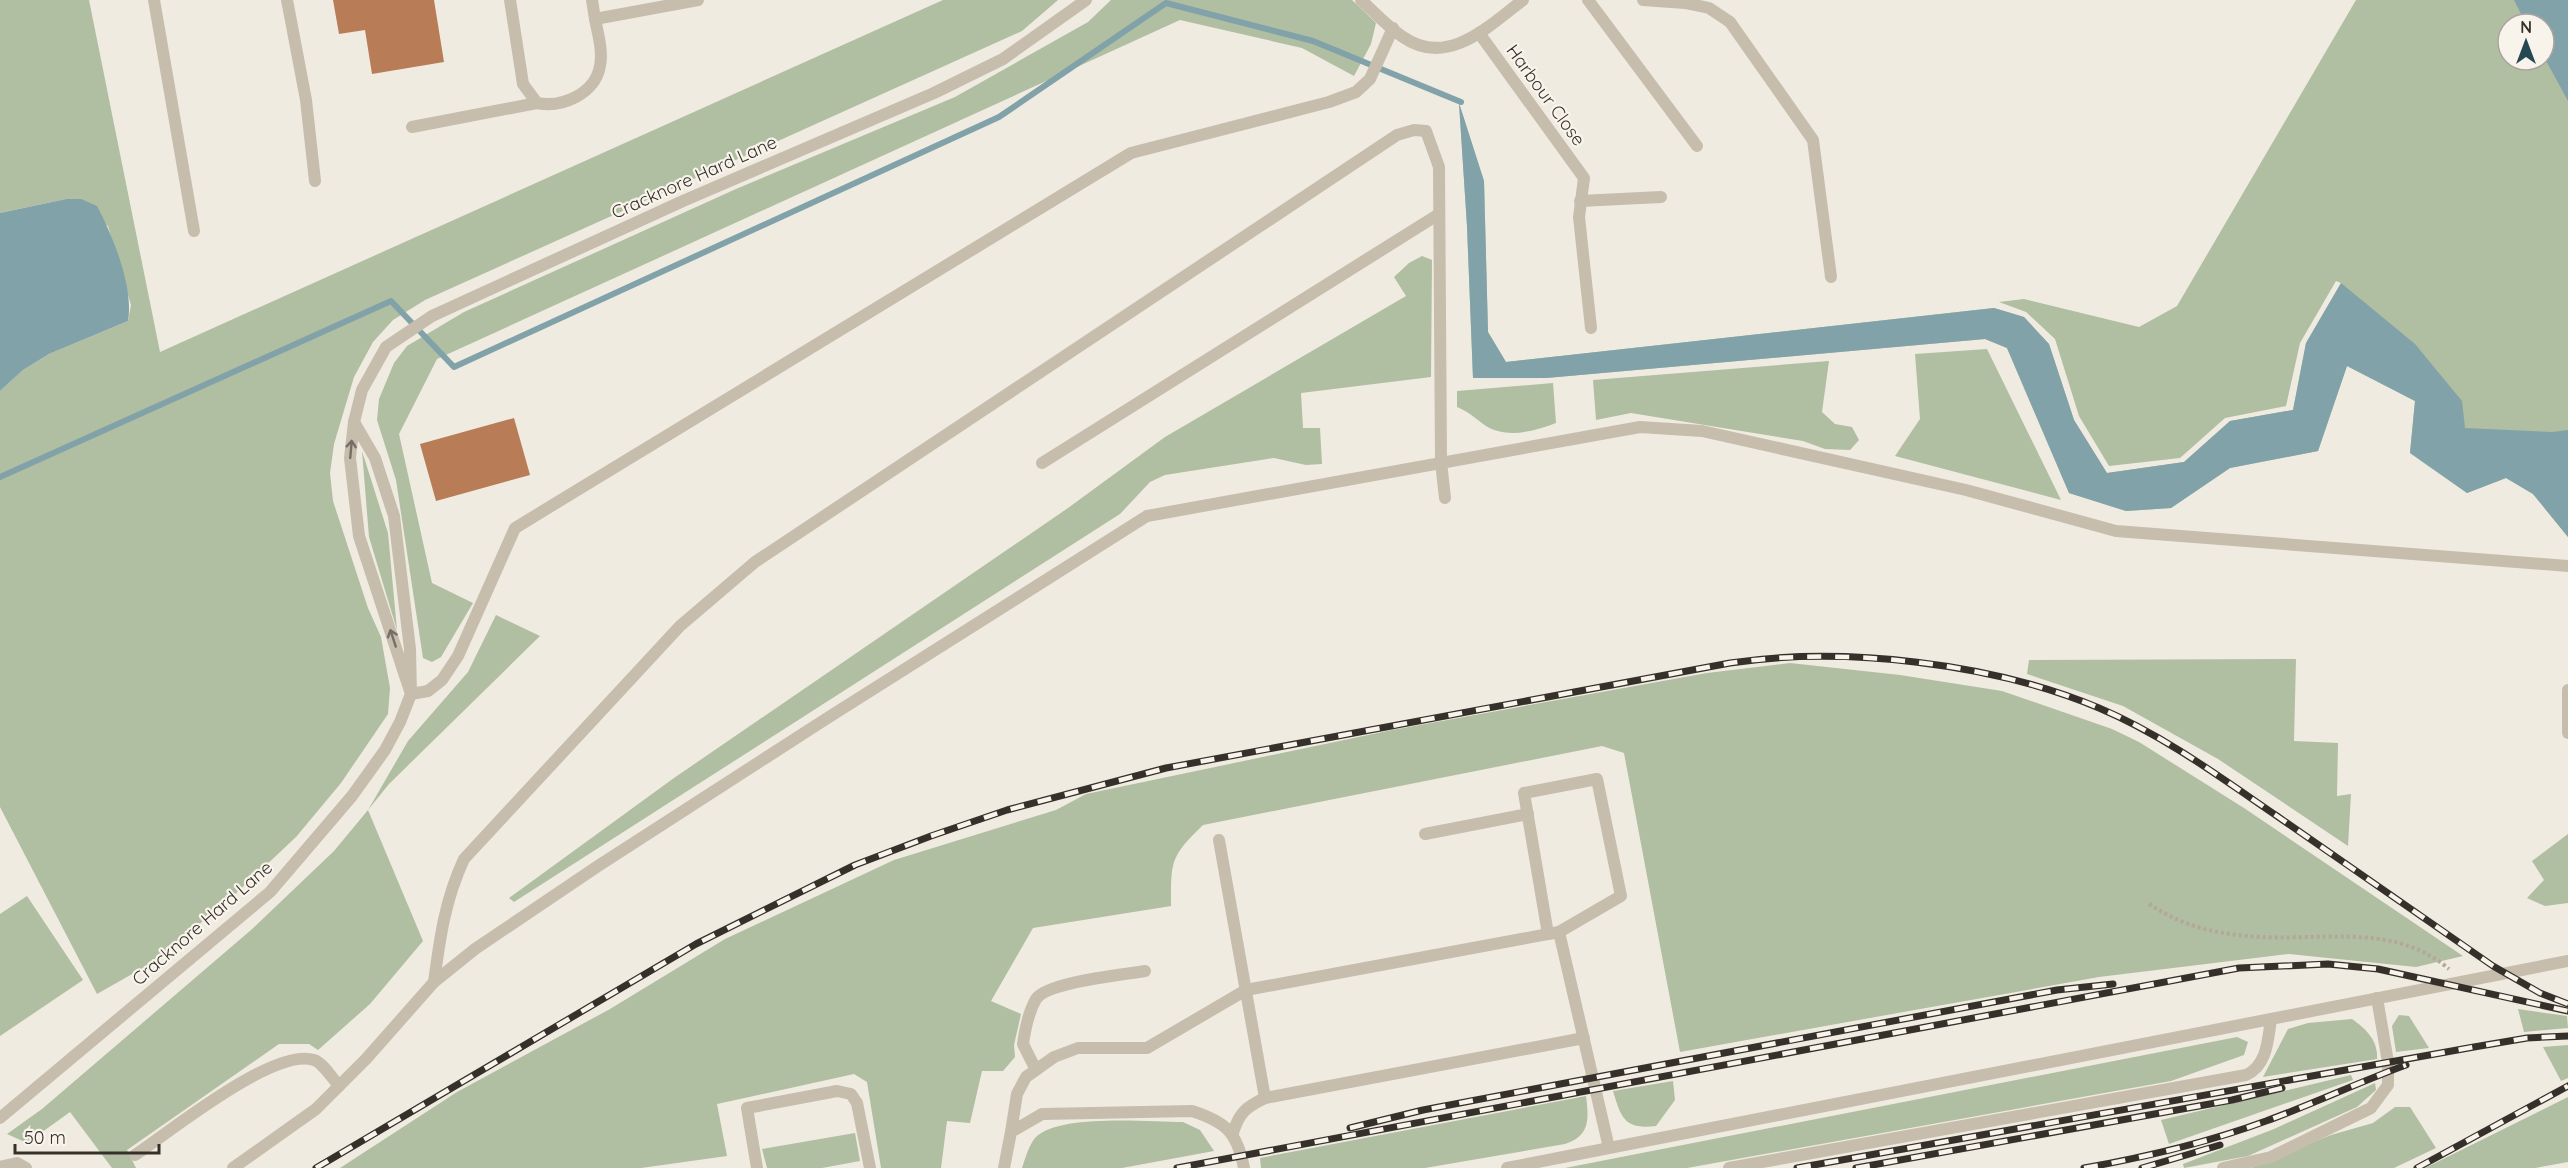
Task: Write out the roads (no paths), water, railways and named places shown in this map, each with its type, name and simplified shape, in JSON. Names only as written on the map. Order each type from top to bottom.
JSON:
[{"type":"lane","points":[[154,0],[194,231]]},
{"type":"lane","points":[[287,0],[306,100],[315,181]]},
{"type":"lane","points":[[510,0],[524,84],[537,103]]},
{"type":"lane","points":[[412,127],[537,103],[555,104],[581,95],[598,75],[601,57],[592,0]]},
{"type":"lane","points":[[595,19],[698,0]]},
{"type":"lane","name":"Cracknore Hard Lane","points":[[411,694],[359,536],[350,458],[354,422],[362,390],[386,347],[432,316],[683,201],[934,93],[1003,59],[1045,32],[1086,0]]},
{"type":"lane","points":[[1361,0],[1405,39],[1430,48],[1456,46],[1479,33],[1523,0]]},
{"type":"lane","points":[[1588,0],[1697,146]]},
{"type":"lane","points":[[1643,0],[1684,3],[1709,8],[1730,22],[1813,140],[1831,277]]},
{"type":"lane","points":[[411,694],[428,691],[442,680],[458,656],[515,528],[1131,153],[1329,102],[1356,92],[1370,79],[1393,28]]},
{"type":"lane","name":"Harbour Close","points":[[1479,33],[1584,178],[1580,201]]},
{"type":"lane","points":[[435,982],[442,926],[450,889],[464,859],[680,626],[755,562],[1397,135],[1414,130],[1426,131],[1432,142],[1439,167],[1441,462],[1445,498]]},
{"type":"lane","points":[[1591,328],[1579,218],[1580,201],[1661,197]]},
{"type":"lane","points":[[1042,463],[1440,214]]},
{"type":"lane","name":"Cracknore Hard Lane","points":[[0,1118],[270,892],[313,844],[379,759],[400,722],[411,694],[406,603],[394,516],[375,458],[354,422]]},
{"type":"lane","points":[[233,1168],[316,1109],[435,982],[475,949],[598,866],[961,632],[1147,516],[1640,427],[1702,431],[1966,490],[2116,531],[2568,566]]},
{"type":"lane","points":[[2568,690],[2568,734]]},
{"type":"lane","points":[[1004,1168],[1017,1094],[1026,1077],[1054,1057],[1078,1048],[1147,1048],[1246,990],[1553,933],[1621,896],[1597,779],[1524,793],[1553,933],[1584,1038],[1609,1148]]},
{"type":"lane","points":[[1425,834],[1528,814]]},
{"type":"lane","points":[[1219,840],[1265,1098]]},
{"type":"lane","points":[[1507,1168],[2568,961]]},
{"type":"lane","points":[[1036,1070],[1023,1044],[1036,999],[1042,993],[1064,986],[1144,971]]},
{"type":"lane","points":[[2223,1168],[2271,1157],[2371,1108],[2388,1085],[2388,1062],[2377,998]]},
{"type":"lane","points":[[1729,1168],[2246,1075],[2255,1071],[2264,1055],[2271,1019]]},
{"type":"lane","points":[[1233,1133],[1238,1116],[1246,1107],[1265,1098],[1584,1038]]},
{"type":"lane","points":[[135,1155],[253,1075],[280,1061],[299,1057],[317,1061],[339,1086]]},
{"type":"lane","points":[[757,1168],[747,1108],[837,1091],[851,1094],[857,1103],[870,1168]]},
{"type":"lane","points":[[1011,1132],[1042,1114],[1192,1111],[1215,1118],[1233,1133],[1244,1168]]},
{"type":"lane","points":[[0,1167],[17,1163],[26,1168]]},
{"type":"water","points":[[2514,0],[2568,0],[2568,101],[2552,72],[2556,72],[2556,12],[2520,12]]},
{"type":"water","points":[[1459,103],[1484,181],[1488,332],[1506,362],[1994,308],[2024,317],[2049,344],[2074,420],[2107,473],[2184,462],[2230,421],[2293,410],[2306,343],[2341,283],[2415,344],[2462,401],[2465,428],[2552,432],[2568,430],[2568,537],[2533,494],[2506,478],[2467,493],[2410,453],[2415,401],[2347,366],[2318,451],[2230,468],[2171,508],[2126,511],[2069,493],[2007,348],[1985,339],[1546,378],[1473,378]]},
{"type":"water","points":[[66,199],[81,199],[97,206],[121,262],[128,293],[128,321],[49,354],[23,370],[0,391],[0,213]]},
{"type":"waterway","points":[[0,477],[391,301],[454,367],[999,117],[1166,3],[1313,41],[1461,102]]},
{"type":"railway","points":[[316,1168],[696,944],[855,865],[931,836],[1007,810],[1166,768],[1730,663],[1774,658],[1868,658],[1917,662],[2013,680],[2057,692],[2099,708],[2146,731],[2213,772],[2493,966],[2540,993],[2568,1004]]},
{"type":"railway","points":[[1177,1168],[2239,968],[2328,964],[2378,969],[2568,1011]]},
{"type":"railway","points":[[1350,1128],[1423,1110],[2057,990],[2113,984]]},
{"type":"railway","points":[[1797,1168],[2474,1047],[2527,1038],[2568,1036]]},
{"type":"railway","points":[[2084,1168],[2176,1149],[2243,1129],[2406,1065]]},
{"type":"railway","points":[[2417,1168],[2568,1086]]},
{"type":"railway","points":[[1856,1168],[2232,1100],[2282,1088]]},
{"type":"railway","points":[[2142,1168],[2220,1145]]}]
